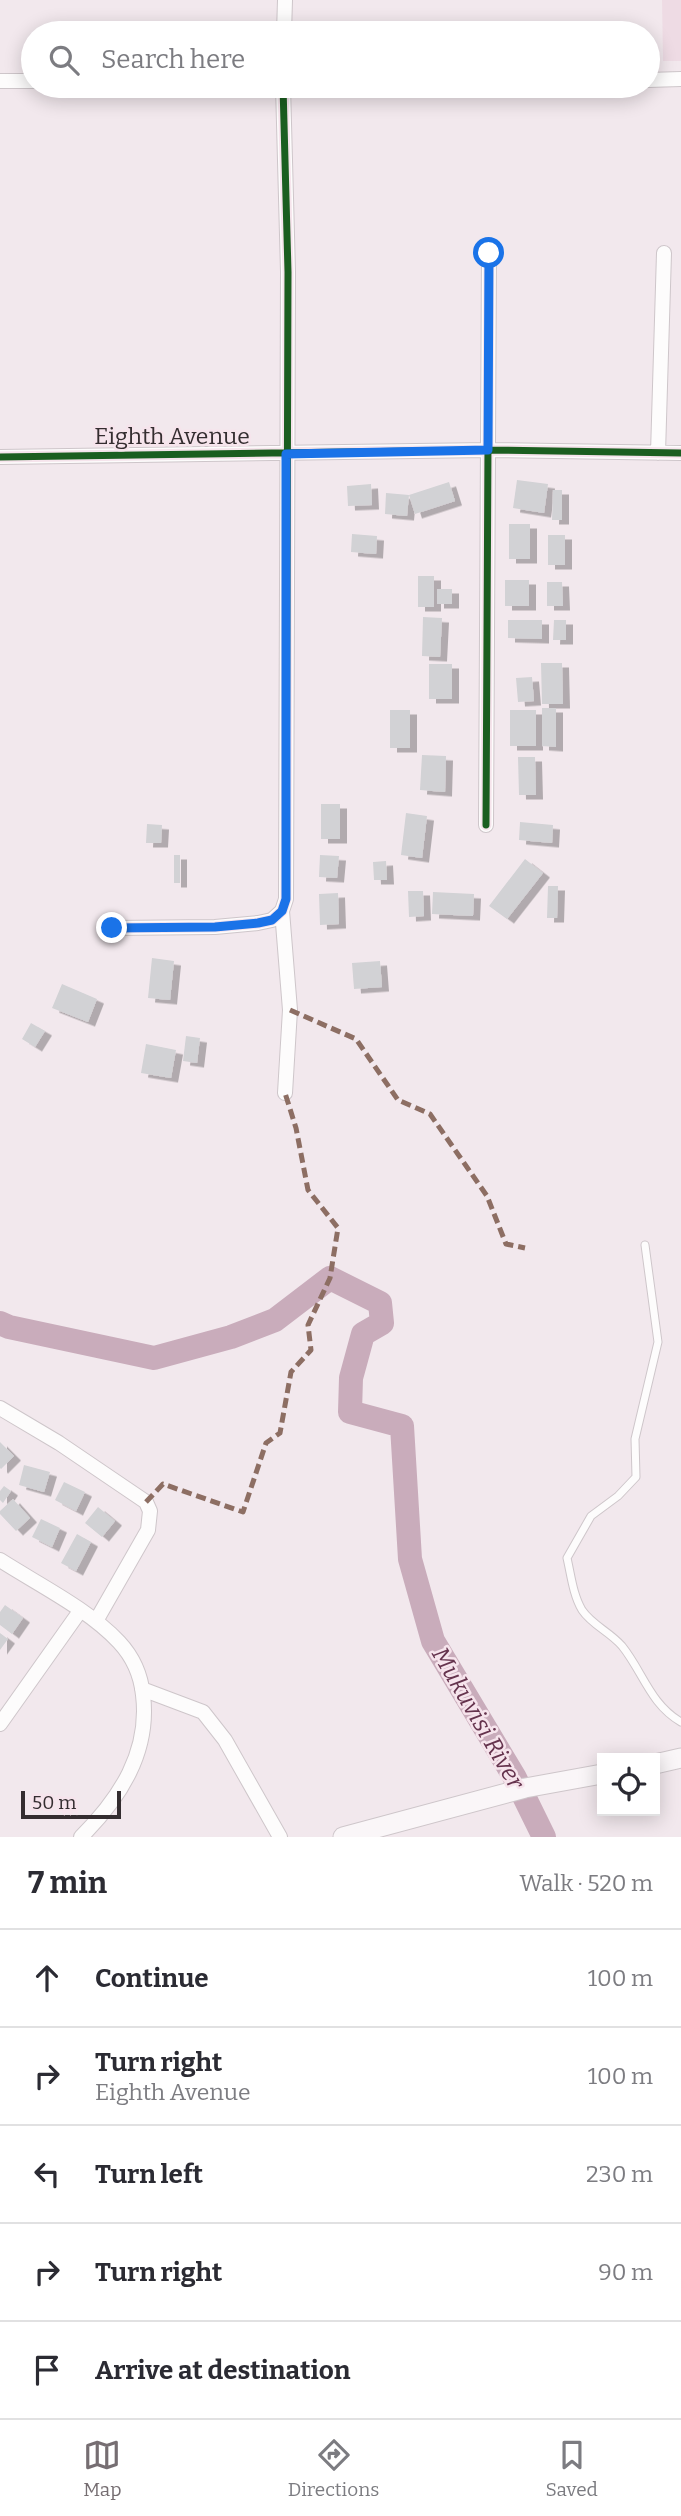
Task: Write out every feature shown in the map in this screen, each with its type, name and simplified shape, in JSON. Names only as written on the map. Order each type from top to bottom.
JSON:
[{"type":"street","points":[[284,21],[285,0]]},
{"type":"street","points":[[660,80],[681,79]]},
{"type":"street","points":[[0,81],[21,81]]},
{"type":"street","points":[[283,98],[288,272],[286,899],[282,911],[290,1010],[285,1093]]},
{"type":"street","points":[[486,825],[489,253]]},
{"type":"street","points":[[658,453],[664,253]]},
{"type":"street","name":"Eighth Avenue","points":[[0,457],[488,450],[681,453]]},
{"type":"street","points":[[112,928],[215,927],[272,920],[282,911]]},
{"type":"street","points":[[0,1408],[59,1443],[146,1502],[150,1511],[148,1530],[96,1621]]},
{"type":"street","points":[[0,1560],[96,1621],[130,1656],[142,1689],[145,1715],[136,1761],[124,1786],[96,1823],[81,1837]]},
{"type":"street","points":[[0,1724],[80,1611]]},
{"type":"street","points":[[142,1689],[203,1712],[225,1740],[281,1837]]},
{"type":"street","points":[[660,1763],[681,1758]]},
{"type":"street","points":[[343,1837],[525,1788],[597,1776]]},
{"type":"lane","points":[[645,1245],[658,1342],[635,1439],[636,1478],[618,1496],[591,1516],[567,1558],[581,1608],[623,1648],[653,1697],[664,1710],[681,1722]]},
{"type":"shaded area","points":[[662,0],[681,0],[681,61],[663,61]]},
{"type":"building","points":[[517,480],[548,484],[544,513],[513,508]]},
{"type":"building","points":[[449,482],[455,501],[415,514],[409,495]]},
{"type":"building","points":[[371,484],[372,505],[348,506],[347,486]]},
{"type":"building","points":[[553,490],[562,490],[562,520],[552,520]]},
{"type":"building","points":[[386,493],[409,495],[407,516],[385,514]]},
{"type":"building","points":[[509,524],[530,524],[530,559],[509,559]]},
{"type":"building","points":[[352,534],[377,536],[376,554],[351,552]]},
{"type":"building","points":[[548,535],[565,535],[565,565],[548,565]]},
{"type":"building","points":[[418,576],[434,576],[434,607],[418,607]]},
{"type":"building","points":[[505,580],[529,580],[529,606],[505,606]]},
{"type":"building","points":[[547,582],[562,582],[563,606],[547,606]]},
{"type":"building","points":[[437,589],[452,589],[452,604],[437,604]]},
{"type":"building","points":[[423,617],[442,618],[440,657],[422,656]]},
{"type":"building","points":[[508,620],[542,620],[542,639],[508,638]]},
{"type":"building","points":[[554,620],[566,620],[566,640],[553,640]]},
{"type":"building","points":[[541,663],[562,663],[563,704],[542,704]]},
{"type":"building","points":[[429,664],[452,664],[452,699],[429,699]]},
{"type":"building","points":[[532,677],[534,701],[518,702],[516,678]]},
{"type":"building","points":[[542,708],[556,708],[556,747],[542,746]]},
{"type":"building","points":[[390,710],[410,710],[410,748],[390,748]]},
{"type":"building","points":[[510,710],[536,710],[536,746],[510,746]]},
{"type":"building","points":[[422,755],[446,756],[445,792],[420,790]]},
{"type":"building","points":[[518,757],[535,757],[536,795],[519,795]]},
{"type":"building","points":[[321,804],[340,804],[340,839],[321,839]]},
{"type":"building","points":[[406,813],[427,816],[422,858],[401,855]]},
{"type":"building","points":[[520,822],[553,825],[552,843],[519,840]]},
{"type":"building","points":[[147,824],[162,825],[161,843],[146,843]]},
{"type":"building","points":[[174,855],[180,855],[180,883],[174,883]]},
{"type":"building","points":[[320,855],[339,856],[337,878],[319,877]]},
{"type":"building","points":[[525,859],[543,873],[507,919],[489,906]]},
{"type":"building","points":[[386,861],[387,880],[374,880],[373,862]]},
{"type":"building","points":[[548,886],[558,886],[557,918],[547,918]]},
{"type":"building","points":[[408,891],[423,891],[424,916],[409,917]]},
{"type":"building","points":[[433,892],[474,894],[473,916],[432,914]]},
{"type":"building","points":[[338,893],[339,924],[320,925],[319,894]]},
{"type":"building","points":[[152,958],[174,961],[170,1000],[148,998]]},
{"type":"building","points":[[380,961],[382,987],[354,989],[352,963]]},
{"type":"building","points":[[62,984],[97,999],[88,1022],[52,1008]]},
{"type":"building","points":[[31,1023],[45,1031],[35,1047],[22,1039]]},
{"type":"building","points":[[186,1036],[200,1038],[197,1063],[183,1061]]},
{"type":"building","points":[[146,1044],[176,1050],[171,1078],[141,1073]]},
{"type":"building","points":[[0,1442],[14,1456],[1,1469],[0,1468]]},
{"type":"building","points":[[24,1465],[50,1472],[44,1492],[19,1485]]},
{"type":"building","points":[[64,1482],[85,1492],[76,1511],[55,1500]]},
{"type":"building","points":[[4,1486],[11,1491],[3,1503],[0,1500],[0,1491]]},
{"type":"building","points":[[13,1499],[30,1518],[16,1531],[0,1514]]},
{"type":"building","points":[[98,1507],[115,1521],[102,1537],[85,1523]]},
{"type":"building","points":[[41,1519],[60,1528],[52,1547],[32,1537]]},
{"type":"building","points":[[77,1534],[91,1542],[76,1571],[61,1563]]},
{"type":"building","points":[[5,1605],[23,1618],[12,1634],[0,1625],[0,1612]]},
{"type":"building","points":[[0,1633],[8,1639],[0,1650]]},
{"type":"waterway","name":"Mukuvisi River","points":[[0,1323],[154,1358],[231,1337],[275,1320],[330,1278],[380,1303],[382,1323],[363,1334],[351,1378],[350,1412],[402,1426],[410,1559],[433,1641],[515,1778],[544,1837]]},
{"type":"marked path","points":[[290,1010],[356,1039],[398,1100],[430,1114],[487,1196],[506,1244],[525,1248]]},
{"type":"marked path","points":[[146,1502],[163,1484],[243,1512],[266,1443],[280,1433],[291,1372],[311,1350],[308,1325],[330,1278],[338,1228],[308,1190],[296,1128],[285,1093]]},
{"type":"cycle path","points":[[112,928],[215,927],[258,923],[272,920],[282,911],[286,899],[288,272],[283,98]]},
{"type":"cycle path","points":[[486,825],[489,253]]},
{"type":"cycle path","points":[[0,457],[488,450],[681,453]]},
{"type":"route","points":[[112,928],[159,929],[258,923],[272,920],[282,911],[286,899],[286,454],[488,450],[489,253]]}]
